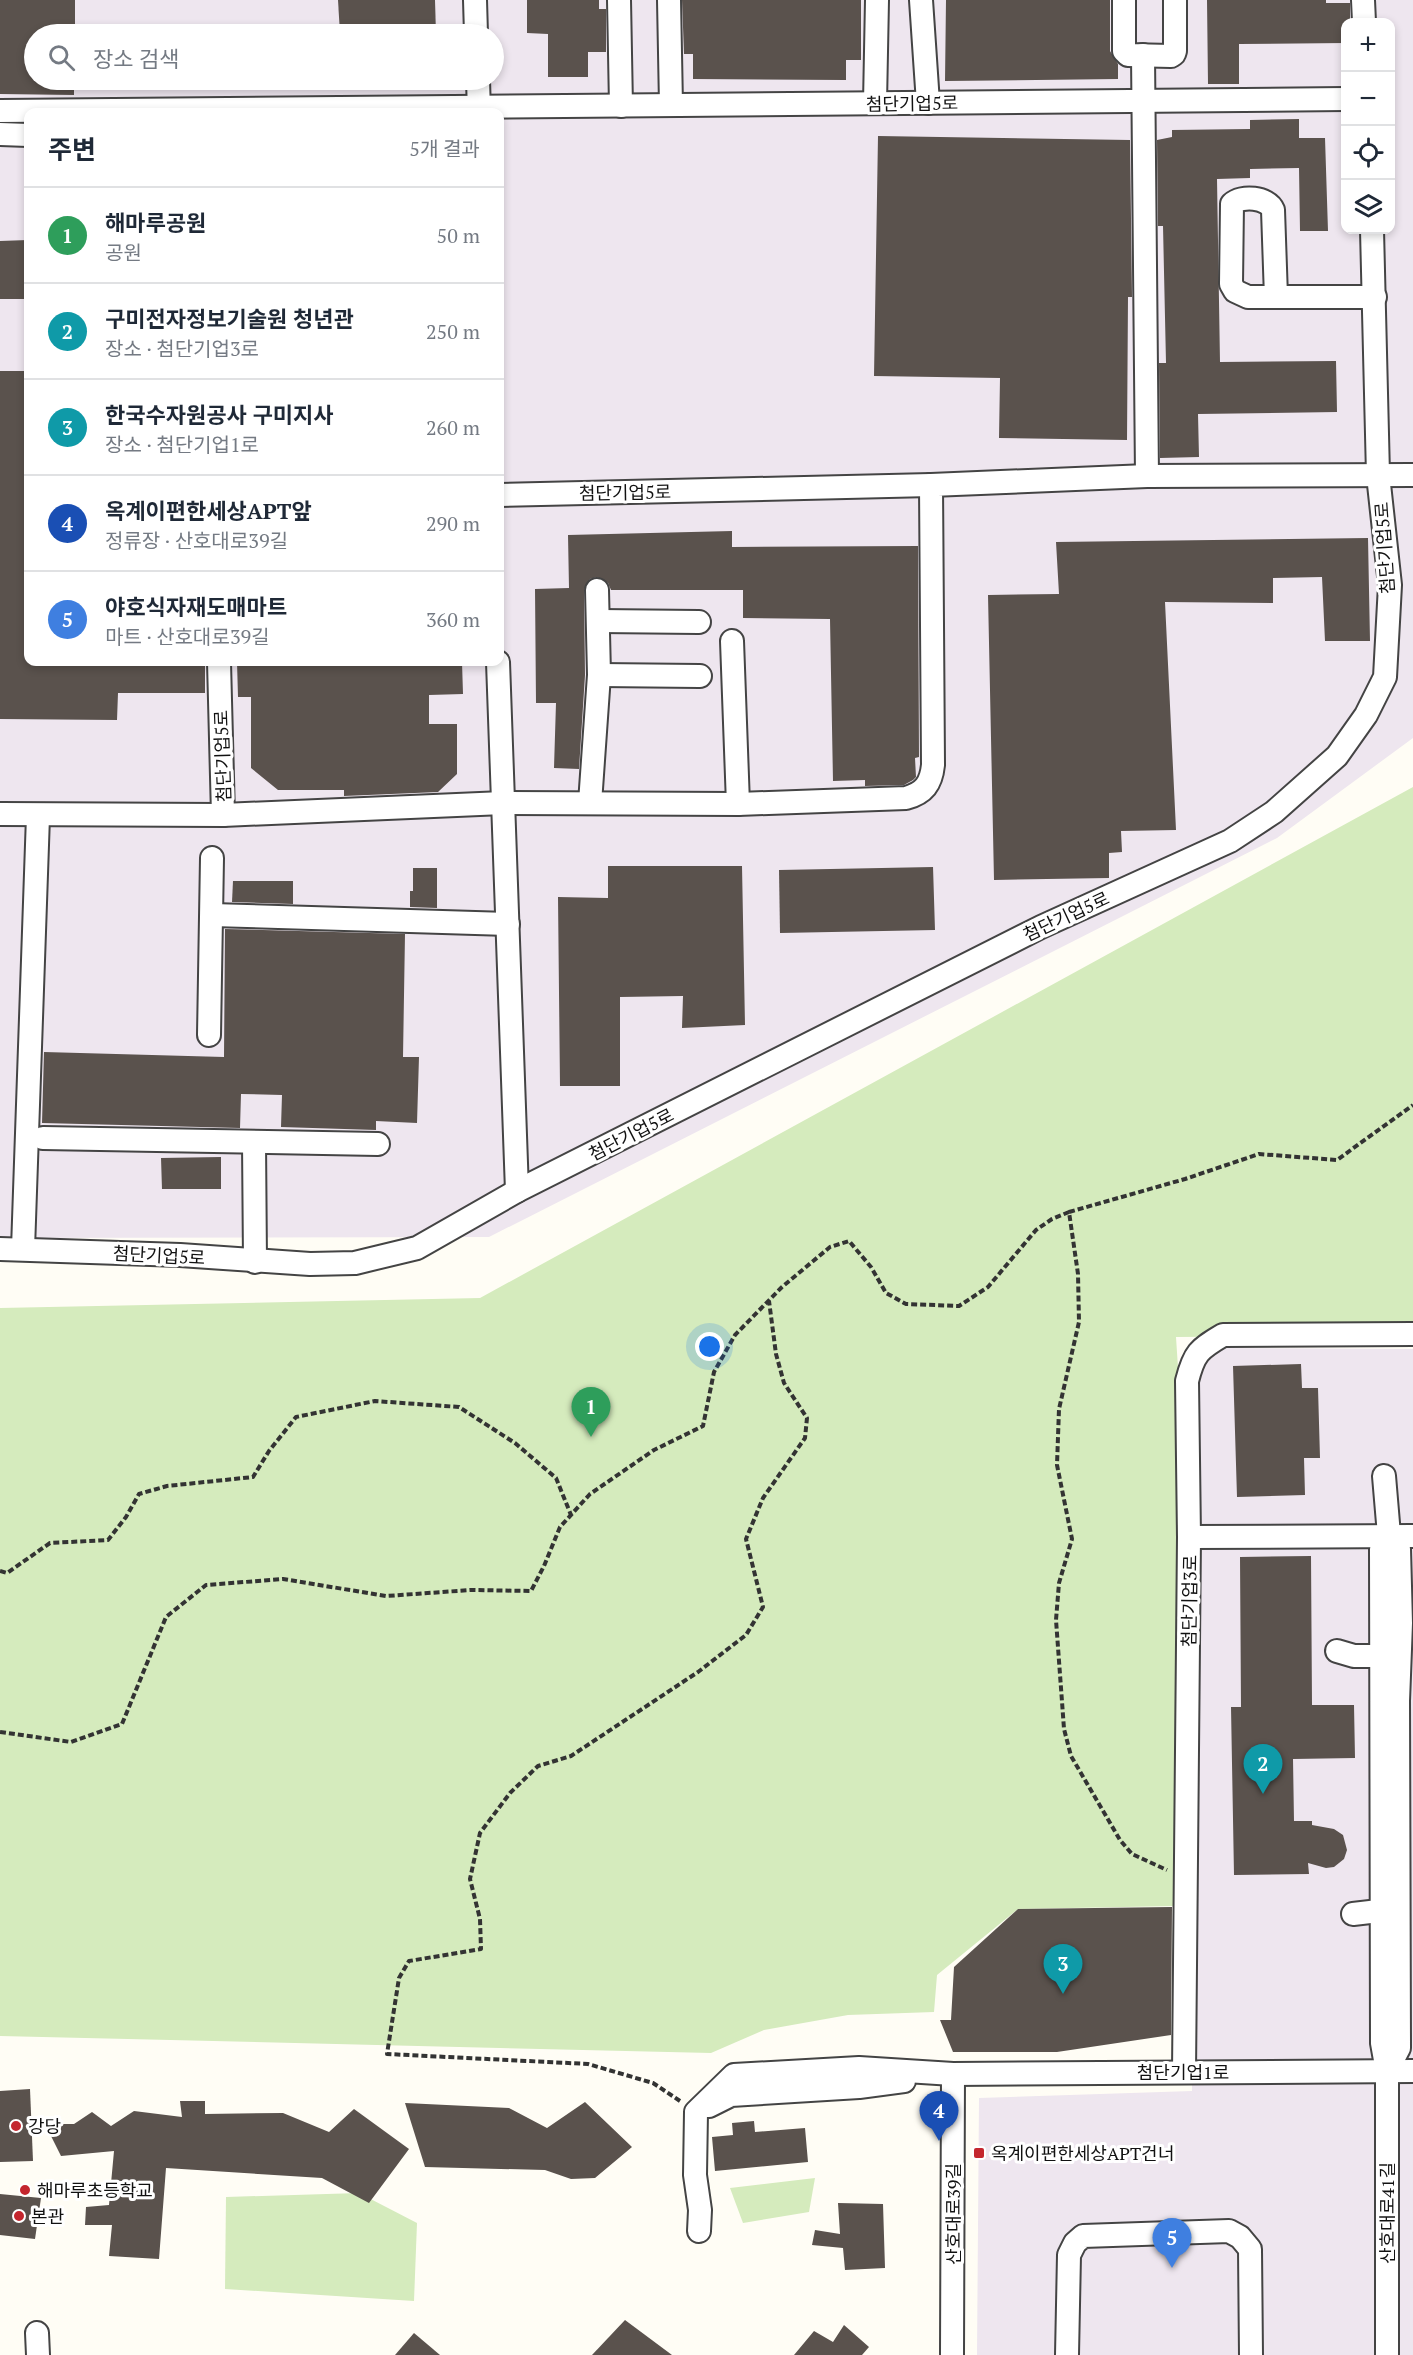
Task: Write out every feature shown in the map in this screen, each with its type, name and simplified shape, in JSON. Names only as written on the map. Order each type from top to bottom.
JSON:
[{"type":"street","points":[[475,0],[476,24]]},
{"type":"street","points":[[619,0],[621,106]]},
{"type":"street","points":[[669,0],[671,105]]},
{"type":"street","points":[[874,104],[877,0]]},
{"type":"street","points":[[921,0],[927,103]]},
{"type":"street","points":[[1124,0],[1124,51],[1128,55],[1174,54],[1175,0]]},
{"type":"street","points":[[1363,0],[1364,18]]},
{"type":"street","points":[[1143,55],[1147,476]]},
{"type":"street","points":[[478,90],[479,108]]},
{"type":"street","name":"첨단기업5로","points":[[504,109],[671,105],[1341,99]]},
{"type":"street","name":"첨단기업5로","points":[[0,111],[24,111]]},
{"type":"street","points":[[0,134],[24,135]]},
{"type":"street","name":"첨단기업5로","points":[[0,1249],[180,1255],[255,1262],[321,1264],[355,1263],[417,1248],[517,1191],[1041,927],[1230,841],[1274,812],[1337,756],[1366,715],[1385,677],[1390,585],[1378,475],[1372,234]]},
{"type":"street","points":[[1276,297],[1375,297]]},
{"type":"street","points":[[1378,475],[1413,475]]},
{"type":"street","name":"첨단기업5로","points":[[504,495],[931,485],[1147,476],[1378,475]]},
{"type":"street","name":"첨단기업5로","points":[[0,814],[38,816],[223,815],[503,803],[738,804],[906,798],[915,795],[929,783],[934,750],[931,485]]},
{"type":"street","points":[[590,803],[599,675],[597,590]]},
{"type":"street","points":[[599,621],[699,622]]},
{"type":"street","points":[[732,641],[738,804]]},
{"type":"street","name":"첨단기업5로","points":[[219,666],[223,815]]},
{"type":"street","points":[[498,666],[517,1191]]},
{"type":"street","points":[[599,675],[700,676]]},
{"type":"street","points":[[23,1249],[38,816]]},
{"type":"street","points":[[208,1035],[212,858]]},
{"type":"street","points":[[212,915],[508,924]]},
{"type":"street","points":[[43,1138],[378,1144]]},
{"type":"street","points":[[254,1142],[255,1262]]},
{"type":"street","name":"첨단기업3로","points":[[1184,2072],[1189,1538],[1187,1381],[1193,1360],[1202,1347],[1223,1335],[1413,1334]]},
{"type":"street","points":[[1384,1476],[1398,1536],[1407,1623],[1398,1701],[1390,1909]]},
{"type":"street","points":[[1189,1538],[1398,1536]]},
{"type":"street","points":[[1390,1909],[1381,1656],[1381,1549],[1398,1536]]},
{"type":"street","points":[[1337,1651],[1354,1656],[1381,1656]]},
{"type":"street","points":[[1353,1914],[1390,1909]]},
{"type":"street","name":"산호대로41길","points":[[1387,2355],[1387,2071],[1382,2043],[1390,1909]]},
{"type":"street","name":"첨단기업1로","points":[[696,2112],[734,2075],[859,2078],[953,2074],[1413,2071]]},
{"type":"street","name":"산호대로39길","points":[[952,2355],[953,2074]]},
{"type":"street","points":[[696,2112],[694,2175],[700,2210],[699,2231]]},
{"type":"street","points":[[1067,2355],[1069,2255],[1075,2243],[1083,2236],[1229,2231],[1240,2237],[1250,2249],[1251,2355]]},
{"type":"path","points":[[0,1732],[71,1742],[122,1724],[166,1617],[206,1585],[283,1579],[386,1596],[471,1590],[531,1591],[560,1527],[590,1494],[654,1450],[703,1426],[714,1372],[735,1335],[782,1287],[830,1247],[849,1241],[871,1267],[886,1293],[906,1304],[959,1306],[988,1287],[1035,1230],[1052,1219],[1260,1154],[1337,1160],[1413,1105]]},
{"type":"path","points":[[1069,1212],[1078,1274],[1079,1323],[1059,1409],[1057,1466],[1072,1539],[1059,1583],[1056,1620],[1064,1729],[1071,1756],[1120,1840],[1132,1854],[1186,1881]]},
{"type":"path","points":[[696,2112],[653,2083],[588,2064],[387,2054],[388,2036],[399,1978],[409,1961],[481,1949],[480,1918],[470,1879],[480,1833],[510,1793],[538,1766],[571,1756],[698,1672],[746,1635],[763,1607],[746,1539],[763,1498],[805,1438],[807,1418],[784,1383],[776,1354],[769,1300]]},
{"type":"path","points":[[0,1571],[7,1573],[50,1543],[108,1540],[126,1517],[139,1494],[167,1486],[253,1477],[269,1450],[296,1417],[375,1401],[459,1407],[515,1443],[556,1478],[571,1515]]},
{"type":"shaded area","points":[[0,0],[1413,0],[1413,738],[1277,838],[489,1237],[0,1238]]},
{"type":"shaded area","points":[[1216,1348],[1413,1349],[1413,2355],[977,2355],[979,2098],[1192,2091],[1197,1365]]},
{"type":"green space","points":[[1413,787],[1413,1335],[1176,1337],[1189,1537],[1175,1906],[1018,1909],[937,1975],[934,2012],[848,2015],[764,2030],[711,2053],[0,2036],[0,1308],[480,1298]]},
{"type":"green space","points":[[815,2178],[809,2212],[743,2223],[730,2188]]},
{"type":"green space","points":[[359,2193],[417,2223],[414,2301],[225,2289],[226,2197]]},
{"type":"building","points":[[0,0],[75,0],[75,24],[24,24],[24,90],[74,90],[74,95],[0,94]]},
{"type":"building","points":[[338,0],[435,0],[436,24],[339,24]]},
{"type":"building","points":[[527,0],[599,0],[599,9],[606,9],[606,52],[588,52],[588,77],[548,77],[548,34],[527,33]]},
{"type":"building","points":[[682,0],[861,0],[861,60],[846,60],[846,80],[693,79],[693,54],[684,54]]},
{"type":"building","points":[[946,0],[1110,0],[1110,51],[1118,64],[1118,79],[945,81]]},
{"type":"building","points":[[1207,0],[1326,0],[1326,3],[1350,3],[1350,18],[1341,18],[1341,43],[1239,44],[1239,84],[1208,84]]},
{"type":"building","points":[[1299,119],[1299,138],[1325,138],[1328,231],[1300,231],[1299,168],[1250,169],[1250,178],[1217,179],[1220,362],[1336,361],[1337,412],[1198,414],[1199,457],[1160,458],[1159,363],[1166,363],[1163,226],[1158,226],[1157,140],[1172,137],[1172,130],[1250,129],[1250,120]]},
{"type":"building","points":[[878,136],[1130,140],[1132,297],[1128,297],[1127,440],[999,438],[1000,378],[874,376]]},
{"type":"building","points":[[24,240],[24,299],[0,299],[0,241]]},
{"type":"building","points":[[0,371],[24,371],[24,666],[205,666],[205,693],[118,693],[117,720],[0,719]]},
{"type":"building","points":[[732,531],[732,547],[918,546],[919,757],[915,758],[916,777],[913,780],[904,785],[865,786],[865,780],[833,781],[830,619],[743,618],[743,590],[611,590],[608,583],[597,577],[590,579],[584,590],[585,675],[579,769],[554,768],[556,703],[536,703],[535,589],[569,588],[568,535]]},
{"type":"building","points":[[1368,538],[1370,641],[1325,641],[1322,577],[1273,578],[1273,603],[1165,602],[1176,830],[1121,831],[1122,852],[1109,853],[1109,878],[994,880],[988,595],[1059,594],[1056,542]]},
{"type":"building","points":[[237,666],[462,666],[463,694],[429,695],[429,724],[457,724],[457,774],[438,792],[344,796],[344,790],[278,790],[251,768],[251,697],[238,697]]},
{"type":"building","points":[[608,866],[742,866],[745,1025],[682,1028],[683,996],[620,997],[620,1086],[560,1086],[558,897],[608,898]]},
{"type":"building","points":[[933,867],[935,930],[780,933],[779,870]]},
{"type":"building","points":[[413,868],[437,868],[437,908],[410,907]]},
{"type":"building","points":[[233,881],[293,881],[293,904],[232,902]]},
{"type":"building","points":[[225,929],[405,934],[403,1057],[419,1057],[417,1123],[376,1121],[376,1130],[281,1127],[282,1095],[241,1094],[240,1128],[42,1123],[44,1052],[224,1057]]},
{"type":"building","points":[[221,1157],[221,1189],[162,1189],[161,1158]]},
{"type":"building","points":[[1301,1364],[1302,1388],[1318,1388],[1320,1458],[1304,1458],[1305,1495],[1237,1497],[1233,1366]]},
{"type":"building","points":[[1311,1556],[1312,1705],[1354,1705],[1355,1758],[1293,1759],[1294,1821],[1312,1821],[1312,1825],[1334,1829],[1343,1835],[1347,1850],[1344,1859],[1334,1867],[1326,1868],[1308,1863],[1309,1874],[1234,1875],[1231,1707],[1241,1707],[1240,1557]]},
{"type":"building","points":[[1172,1907],[1171,2035],[1057,2052],[953,2052],[940,2020],[951,2020],[954,1967],[1018,1909]]},
{"type":"building","name":"강당","points":[[30,2089],[33,2161],[0,2162],[0,2091]]},
{"type":"building","points":[[180,2101],[205,2101],[205,2114],[283,2113],[329,2132],[354,2109],[409,2149],[369,2203],[322,2178],[166,2168],[159,2259],[109,2256],[112,2225],[85,2225],[86,2207],[109,2205],[114,2151],[61,2156],[45,2124],[74,2124],[92,2112],[111,2126],[134,2111],[182,2117]]},
{"type":"building","points":[[585,2102],[632,2147],[595,2178],[571,2179],[545,2170],[425,2167],[405,2103],[509,2108],[547,2128]]},
{"type":"building","points":[[754,2121],[755,2132],[805,2128],[808,2162],[715,2171],[712,2137],[733,2135],[732,2123]]},
{"type":"building","name":"본관","points":[[0,2194],[41,2198],[35,2239],[0,2235]]},
{"type":"building","points":[[838,2203],[883,2204],[885,2268],[845,2270],[843,2248],[812,2245],[815,2230],[840,2234]]},
{"type":"building","points":[[625,2320],[672,2355],[592,2355]]},
{"type":"building","points":[[844,2325],[869,2347],[862,2355],[794,2355],[814,2331],[833,2342]]},
{"type":"building","points":[[414,2333],[440,2355],[395,2355]]},
{"type":"place","name":"해마루공원","points":[[591,1437]]},
{"type":"place","name":"구미전자정보기술원 청년관","points":[[1263,1794]]},
{"type":"place","name":"한국수자원공사 구미지사","points":[[1063,1994]]},
{"type":"place","name":"강당","points":[[16,2126]]},
{"type":"place","name":"옥계이편한세상APT앞","points":[[939,2141]]},
{"type":"place","name":"옥계이편한세상APT건너","points":[[979,2153]]},
{"type":"place","name":"해마루초등학교","points":[[25,2190]]},
{"type":"place","name":"본관","points":[[19,2216]]},
{"type":"place","name":"야호식자재도매마트","points":[[1172,2268]]}]
